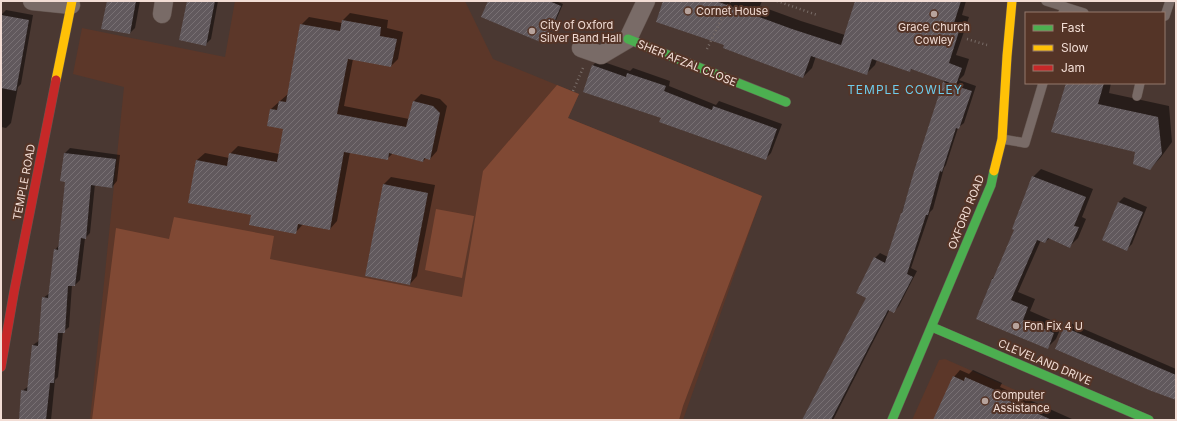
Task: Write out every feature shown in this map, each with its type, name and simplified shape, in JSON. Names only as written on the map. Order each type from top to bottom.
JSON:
[{"type":"street","points":[[32,1],[72,3]]},
{"type":"street","name":"SHER AFZAL CLOSE","points":[[646,1],[628,39],[786,102]]},
{"type":"street","name":"OXFORD ROAD","points":[[892,420],[991,185],[1002,139],[1012,1]]},
{"type":"street","name":"TEMPLE ROAD","points":[[1,367],[14,292],[72,3]]},
{"type":"street","points":[[586,50],[601,55],[628,39]]},
{"type":"street","name":"CLEVELAND DRIVE","points":[[932,326],[1148,420]]},
{"type":"lane","points":[[1046,1],[1064,10],[1077,12]]},
{"type":"lane","points":[[1166,16],[1170,1]]},
{"type":"lane","points":[[1002,139],[1026,143],[1043,84]]},
{"type":"lane","points":[[1137,96],[1140,84]]},
{"type":"path","points":[[698,67],[730,1]]},
{"type":"path","points":[[778,1],[818,15]]},
{"type":"path","points":[[967,39],[988,46]]},
{"type":"path","points":[[573,91],[586,50]]},
{"type":"shaded area","points":[[235,1],[465,1],[493,59],[579,94],[568,118],[762,196],[683,420],[90,420],[124,87],[73,74],[82,28],[225,57]]},
{"type":"shaded area","points":[[557,85],[579,94],[568,118],[762,196],[679,420],[92,420],[116,228],[169,239],[174,217],[274,236],[270,259],[462,297],[483,171]]},
{"type":"shaded area","points":[[436,209],[474,216],[462,278],[425,270]]},
{"type":"shaded area","points":[[945,359],[1033,398],[1023,420],[912,420],[939,360]]},
{"type":"building","points":[[107,1],[136,1],[130,34],[101,29]]},
{"type":"building","points":[[187,1],[215,1],[206,46],[179,40]]},
{"type":"building","name":"City of Oxford Silver Band Hall","points":[[488,1],[549,1],[561,6],[545,44],[481,17]]},
{"type":"building","points":[[663,1],[716,1],[841,45],[855,1],[961,1],[954,23],[961,25],[949,63],[962,68],[956,85],[911,69],[910,72],[872,59],[867,75],[811,56],[803,78],[723,48],[724,45],[656,22]]},
{"type":"building","points":[[1,15],[29,20],[16,91],[1,88]]},
{"type":"building","points":[[342,20],[381,27],[380,36],[397,39],[391,67],[348,59],[337,114],[406,127],[413,101],[433,106],[440,113],[430,160],[424,158],[423,162],[389,153],[388,160],[344,152],[330,230],[298,224],[296,234],[249,225],[251,215],[188,203],[196,160],[227,166],[229,153],[277,162],[283,129],[267,126],[270,109],[277,110],[279,101],[286,102],[300,24],[340,31]]},
{"type":"building","points":[[592,65],[626,77],[627,73],[666,86],[664,91],[712,110],[713,106],[777,129],[766,160],[659,122],[661,118],[583,92]]},
{"type":"building","points":[[943,82],[972,91],[959,129],[956,128],[942,172],[940,171],[928,215],[926,215],[907,274],[913,277],[894,313],[888,310],[831,420],[802,420],[866,298],[856,293],[874,257],[885,263]]},
{"type":"building","points":[[1066,84],[1104,84],[1098,104],[1158,117],[1162,154],[1150,170],[1133,164],[1135,152],[1051,132]]},
{"type":"building","points":[[64,153],[116,159],[112,188],[91,185],[86,239],[81,238],[75,286],[68,286],[65,333],[58,333],[54,383],[50,383],[46,420],[19,420],[21,390],[27,391],[32,345],[38,346],[42,297],[48,298],[54,249],[58,250],[65,182],[60,181]]},
{"type":"building","points":[[1032,176],[1086,197],[1074,226],[1079,227],[1070,248],[1048,238],[1045,243],[1037,240],[1011,300],[1028,307],[1023,320],[1054,333],[1048,349],[976,319],[1014,230],[1012,229]]},
{"type":"building","points":[[383,184],[428,193],[410,285],[365,276]]},
{"type":"building","points":[[1118,202],[1143,212],[1127,251],[1102,240]]},
{"type":"building","points":[[1064,327],[1176,375],[1176,400],[1149,390],[1055,349]]},
{"type":"building","points":[[953,376],[964,381],[965,377],[995,390],[994,394],[1052,420],[933,420]]},
{"type":"traffic: fast","points":[[628,39],[786,102]]},
{"type":"traffic: fast","points":[[892,420],[991,185],[994,171]]},
{"type":"traffic: fast","points":[[932,327],[1149,420]]},
{"type":"traffic: slow","points":[[56,80],[72,1]]},
{"type":"traffic: slow","points":[[994,171],[1002,139],[1012,1]]},
{"type":"traffic: jam","points":[[1,367],[14,292],[56,80]]},
{"type":"place","name":"Cornet House","points":[[688,11]]},
{"type":"place","name":"Grace Church Cowley","points":[[934,14]]},
{"type":"place","name":"City of Oxford Silver Band Hall","points":[[532,31]]},
{"type":"place","name":"Fon Fix 4 U","points":[[1016,326]]},
{"type":"place","name":"Computer Assistance","points":[[985,401]]},
{"type":"district","name":"TEMPLE COWLEY","points":[[905,90]]}]
